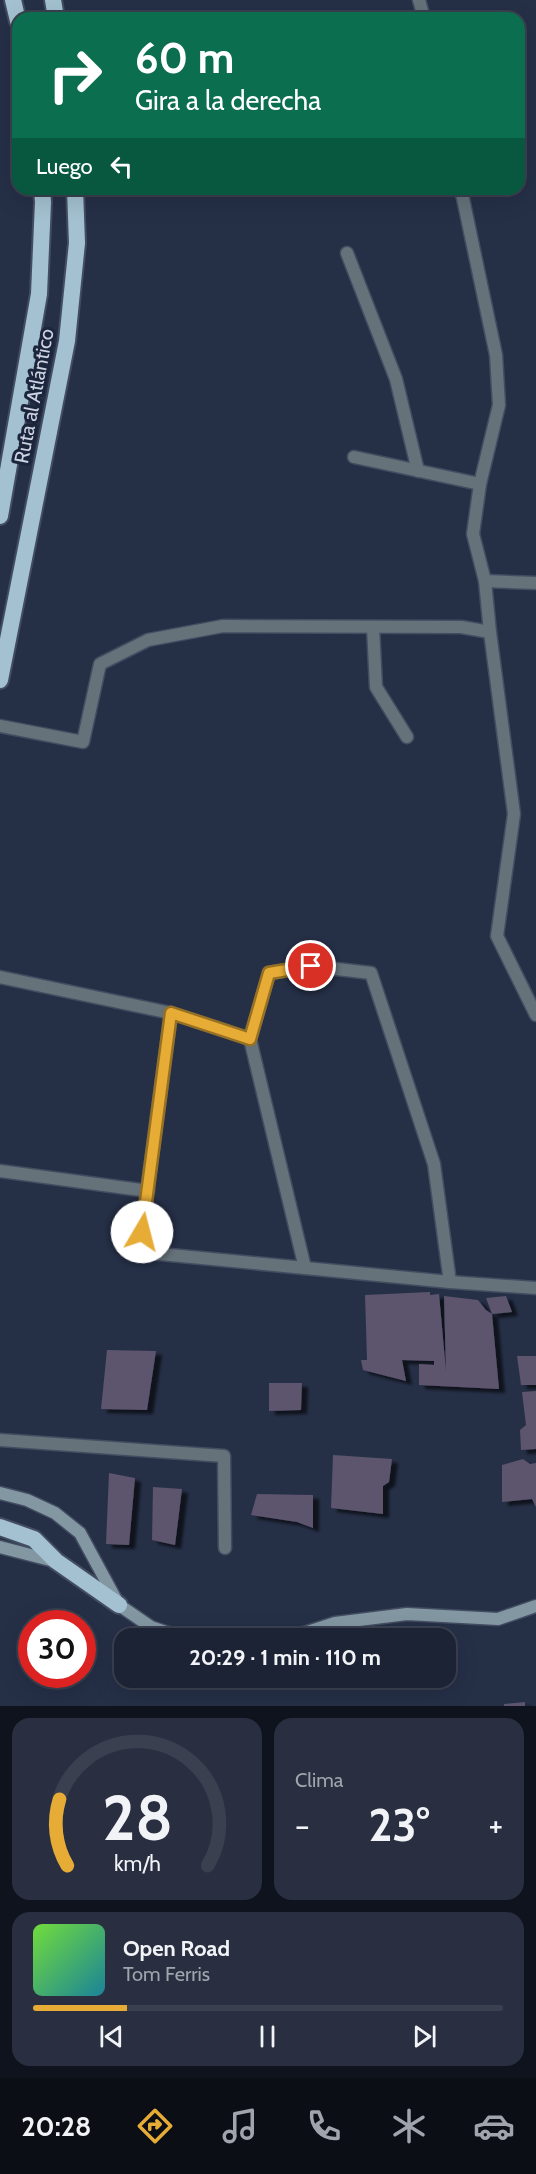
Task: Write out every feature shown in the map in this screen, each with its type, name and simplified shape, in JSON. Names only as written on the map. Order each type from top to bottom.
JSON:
[{"type":"highway","name":"Ruta al Atlántico","points":[[0,516],[39,294],[42,195]]},
{"type":"highway","name":"Ruta al Atlántico","points":[[0,680],[67,341],[77,243],[75,195]]},
{"type":"highway","points":[[0,1527],[34,1539],[56,1561],[119,1605]]},
{"type":"main road","points":[[0,1493],[27,1500],[55,1513],[80,1533],[119,1605],[154,1628]]},
{"type":"main road","points":[[0,1547],[56,1561]]},
{"type":"main road","points":[[320,1628],[335,1623],[407,1614],[460,1615],[498,1619],[536,1606]]},
{"type":"street","points":[[462,195],[496,355],[499,405],[480,484],[472,534],[485,581],[514,814],[496,936],[536,1015]]},
{"type":"street","points":[[347,253],[396,379],[418,471]]},
{"type":"street","points":[[354,457],[480,484]]},
{"type":"street","points":[[485,581],[536,583]]},
{"type":"street","points":[[0,726],[82,741],[100,664],[148,640],[223,626],[461,627],[490,632]]},
{"type":"street","points":[[373,627],[376,687],[406,737]]},
{"type":"street","points":[[305,1268],[250,1039],[269,973],[311,966],[371,973],[434,1164],[450,1282]]},
{"type":"street","points":[[0,977],[171,1013],[250,1039]]},
{"type":"street","points":[[171,1013],[139,1252],[536,1288]]},
{"type":"street","points":[[0,1171],[148,1191]]},
{"type":"street","points":[[0,1440],[224,1456],[225,1548]]},
{"type":"building","points":[[430,1292],[430,1295],[439,1294],[446,1371],[444,1296],[478,1300],[492,1314],[499,1389],[419,1385],[419,1364],[434,1365],[434,1361],[402,1360],[406,1381],[363,1370],[361,1360],[367,1360],[365,1295]]},
{"type":"building","points":[[506,1296],[512,1312],[492,1314],[486,1298]]},
{"type":"building","points":[[107,1350],[156,1351],[147,1410],[101,1409]]},
{"type":"building","points":[[517,1356],[536,1356],[536,1385],[521,1385]]},
{"type":"building","points":[[269,1383],[302,1383],[301,1410],[269,1411]]},
{"type":"building","points":[[536,1391],[536,1449],[521,1450],[520,1430],[526,1425],[522,1392]]},
{"type":"building","points":[[333,1455],[392,1459],[389,1482],[383,1486],[383,1514],[331,1508]]},
{"type":"building","points":[[523,1459],[530,1464],[536,1463],[536,1507],[532,1499],[502,1502],[502,1465]]},
{"type":"building","points":[[109,1473],[135,1478],[129,1545],[106,1544]]},
{"type":"building","points":[[153,1487],[182,1489],[175,1545],[152,1540]]},
{"type":"building","points":[[257,1494],[313,1495],[313,1528],[297,1522],[251,1515]]},
{"type":"building","points":[[525,1702],[525,1706],[504,1706],[504,1704]]},
{"type":"route","points":[[142,1232],[171,1013],[250,1039],[269,973],[311,966]]}]
